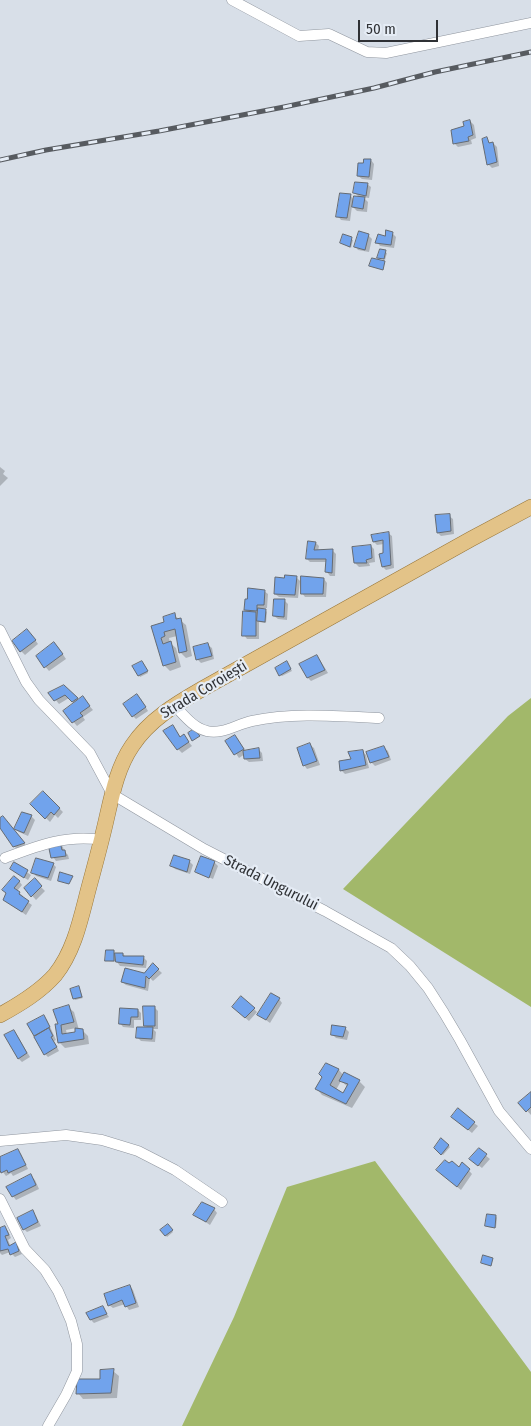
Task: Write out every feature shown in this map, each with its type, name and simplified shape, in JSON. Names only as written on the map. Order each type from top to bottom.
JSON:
[{"type":"main road","name":"Strada Coroiești","points":[[0,1015],[39,990],[54,976],[68,955],[78,930],[118,773],[131,746],[153,722],[174,705],[531,507]]},
{"type":"street","points":[[232,0],[299,36],[329,34],[367,52],[386,53],[531,23]]},
{"type":"street","points":[[0,630],[26,682],[39,700],[90,753],[111,800]]},
{"type":"street","points":[[174,705],[190,722],[206,731],[218,732],[252,721],[284,717],[328,715],[379,718]]},
{"type":"street","name":"Strada Ungurului","points":[[111,800],[316,906],[391,948],[410,966],[428,988],[460,1040],[499,1111],[531,1149]]},
{"type":"street","points":[[5,858],[36,846],[66,839],[102,840]]},
{"type":"street","points":[[0,1141],[66,1135],[102,1140],[138,1151],[175,1170],[222,1202]]},
{"type":"street","points":[[0,1198],[26,1249],[45,1270],[58,1291],[71,1321],[77,1344],[77,1371],[48,1426]]},
{"type":"green space","points":[[531,698],[531,1007],[343,889],[508,716]]},
{"type":"green space","points":[[375,1161],[531,1372],[531,1426],[182,1426],[234,1317],[287,1187]]},
{"type":"building","points":[[470,120],[473,135],[468,137],[469,141],[453,144],[451,130],[464,126],[463,122]]},
{"type":"building","points":[[487,137],[489,143],[493,142],[497,162],[487,165],[482,139]]},
{"type":"building","points":[[364,159],[371,159],[369,177],[357,176],[358,163],[363,163]]},
{"type":"building","points":[[355,182],[368,183],[366,196],[353,193]]},
{"type":"building","points":[[340,193],[351,194],[347,218],[336,217]]},
{"type":"building","points":[[354,196],[365,197],[363,209],[352,207]]},
{"type":"building","points":[[386,230],[393,232],[391,245],[375,243],[378,234],[385,236]]},
{"type":"building","points":[[359,231],[369,234],[365,250],[354,247]]},
{"type":"building","points":[[343,234],[352,237],[350,247],[340,243]]},
{"type":"building","points":[[380,249],[386,250],[384,259],[377,258]]},
{"type":"building","points":[[372,258],[385,261],[383,270],[369,266]]},
{"type":"building","points":[[450,514],[451,531],[437,533],[435,515]]},
{"type":"building","points":[[389,532],[391,565],[382,567],[379,554],[383,553],[383,540],[373,542],[371,535]]},
{"type":"building","points":[[308,541],[316,542],[314,550],[333,549],[332,573],[325,572],[326,559],[306,559]]},
{"type":"building","points":[[371,545],[372,558],[366,560],[367,563],[354,563],[352,547]]},
{"type":"building","points":[[285,575],[297,576],[295,595],[274,594],[275,577],[284,578]]},
{"type":"building","points":[[301,576],[324,578],[323,594],[301,594]]},
{"type":"building","points":[[248,588],[265,590],[264,605],[257,605],[257,611],[244,610]]},
{"type":"building","points":[[274,599],[285,599],[284,617],[273,616]]},
{"type":"building","points":[[258,608],[266,609],[265,622],[257,621]]},
{"type":"building","points":[[243,611],[256,612],[256,636],[242,636]]},
{"type":"building","points":[[175,613],[176,619],[181,618],[187,651],[179,653],[175,629],[164,632],[165,636],[161,638],[163,644],[171,641],[176,662],[163,666],[151,626],[164,622],[163,617]]},
{"type":"building","points":[[27,629],[36,640],[20,652],[12,641]]},
{"type":"building","points":[[54,642],[63,654],[44,668],[36,656]]},
{"type":"building","points":[[208,643],[212,656],[196,660],[193,647]]},
{"type":"building","points":[[317,655],[325,670],[307,678],[299,664]]},
{"type":"building","points":[[142,661],[148,671],[138,676],[132,666]]},
{"type":"building","points":[[287,661],[291,669],[279,676],[275,668]]},
{"type":"building","points":[[64,685],[78,698],[72,702],[65,695],[54,701],[48,693]]},
{"type":"building","points":[[137,694],[146,707],[132,717],[123,704]]},
{"type":"building","points":[[83,696],[90,706],[80,713],[83,716],[72,723],[63,711]]},
{"type":"building","points":[[173,725],[180,737],[184,734],[189,742],[177,750],[163,731]]},
{"type":"building","points":[[194,729],[200,736],[192,741],[188,733]]},
{"type":"building","points":[[235,735],[244,749],[234,755],[225,741]]},
{"type":"building","points":[[310,743],[317,761],[303,766],[297,748]]},
{"type":"building","points":[[384,746],[389,757],[370,763],[366,752]]},
{"type":"building","points":[[259,748],[260,758],[244,759],[243,751]]},
{"type":"building","points":[[363,750],[366,765],[340,771],[339,761],[351,759],[348,752]]},
{"type":"building","points":[[43,791],[60,808],[54,815],[51,812],[45,819],[30,804]]},
{"type":"building","points":[[22,812],[32,815],[24,833],[14,829]]},
{"type":"building","points":[[3,816],[25,843],[13,847],[0,828],[0,818]]},
{"type":"building","points":[[60,842],[66,856],[51,858],[48,844]]},
{"type":"building","points":[[174,855],[190,860],[187,872],[170,866]]},
{"type":"building","points":[[201,856],[215,861],[209,878],[195,872]]},
{"type":"building","points":[[36,858],[54,863],[48,878],[31,873]]},
{"type":"building","points":[[14,862],[28,870],[24,878],[10,869]]},
{"type":"building","points":[[60,872],[73,876],[69,884],[58,881]]},
{"type":"building","points":[[14,876],[20,881],[14,888],[29,901],[22,912],[3,900],[6,893],[2,890]]},
{"type":"building","points":[[35,878],[42,886],[31,897],[24,888]]},
{"type":"building","points":[[106,950],[114,950],[114,961],[105,961]]},
{"type":"building","points":[[115,953],[123,953],[123,956],[144,956],[143,965],[116,962]]},
{"type":"building","points":[[153,963],[159,969],[149,979],[146,976],[145,988],[121,982],[125,968],[144,973]]},
{"type":"building","points":[[79,986],[82,997],[73,999],[70,989]]},
{"type":"building","points":[[271,993],[280,998],[266,1020],[257,1015]]},
{"type":"building","points":[[241,996],[255,1008],[245,1018],[232,1007]]},
{"type":"building","points":[[69,1005],[74,1022],[61,1025],[62,1034],[75,1032],[75,1028],[83,1029],[84,1039],[58,1043],[55,1024],[58,1024],[53,1010]]},
{"type":"building","points":[[143,1006],[155,1006],[155,1026],[144,1026]]},
{"type":"building","points":[[120,1008],[138,1009],[138,1017],[131,1017],[130,1025],[119,1024]]},
{"type":"building","points":[[44,1015],[50,1027],[34,1036],[27,1024]]},
{"type":"building","points":[[332,1025],[346,1027],[343,1037],[331,1035]]},
{"type":"building","points":[[137,1027],[153,1027],[152,1039],[136,1038]]},
{"type":"building","points":[[49,1028],[53,1036],[51,1037],[57,1047],[44,1055],[34,1037]]},
{"type":"building","points":[[14,1030],[27,1053],[18,1059],[4,1035]]},
{"type":"building","points":[[326,1063],[339,1069],[330,1085],[343,1093],[348,1084],[339,1081],[344,1072],[360,1080],[346,1104],[315,1089],[322,1077],[319,1074]]},
{"type":"building","points":[[531,1092],[531,1107],[526,1112],[518,1103]]},
{"type":"building","points":[[458,1108],[475,1122],[468,1130],[451,1117]]},
{"type":"building","points":[[441,1138],[449,1145],[441,1155],[434,1148]]},
{"type":"building","points":[[479,1148],[487,1154],[478,1166],[469,1159]]},
{"type":"building","points":[[18,1149],[26,1165],[8,1173],[7,1170],[1,1173],[0,1157]]},
{"type":"building","points":[[445,1160],[449,1163],[452,1161],[459,1167],[462,1162],[470,1169],[457,1187],[436,1170]]},
{"type":"building","points":[[31,1174],[36,1185],[12,1197],[6,1187]]},
{"type":"building","points":[[202,1202],[215,1208],[206,1222],[193,1215]]},
{"type":"building","points":[[33,1210],[38,1222],[23,1230],[17,1218]]},
{"type":"building","points":[[487,1214],[496,1215],[495,1228],[485,1226]]},
{"type":"building","points":[[168,1224],[173,1230],[165,1236],[160,1230]]},
{"type":"building","points":[[5,1226],[9,1235],[5,1236],[9,1246],[16,1242],[19,1251],[10,1255],[8,1249],[0,1251],[0,1228]]},
{"type":"building","points":[[483,1255],[493,1258],[491,1266],[481,1263]]},
{"type":"building","points":[[130,1285],[136,1303],[125,1307],[122,1300],[108,1306],[104,1294]]},
{"type":"building","points":[[103,1306],[107,1314],[90,1320],[86,1313]]},
{"type":"building","points":[[114,1369],[111,1393],[76,1394],[77,1379],[100,1379],[100,1370]]},
{"type":"railway","points":[[0,160],[284,107],[531,52]]}]
